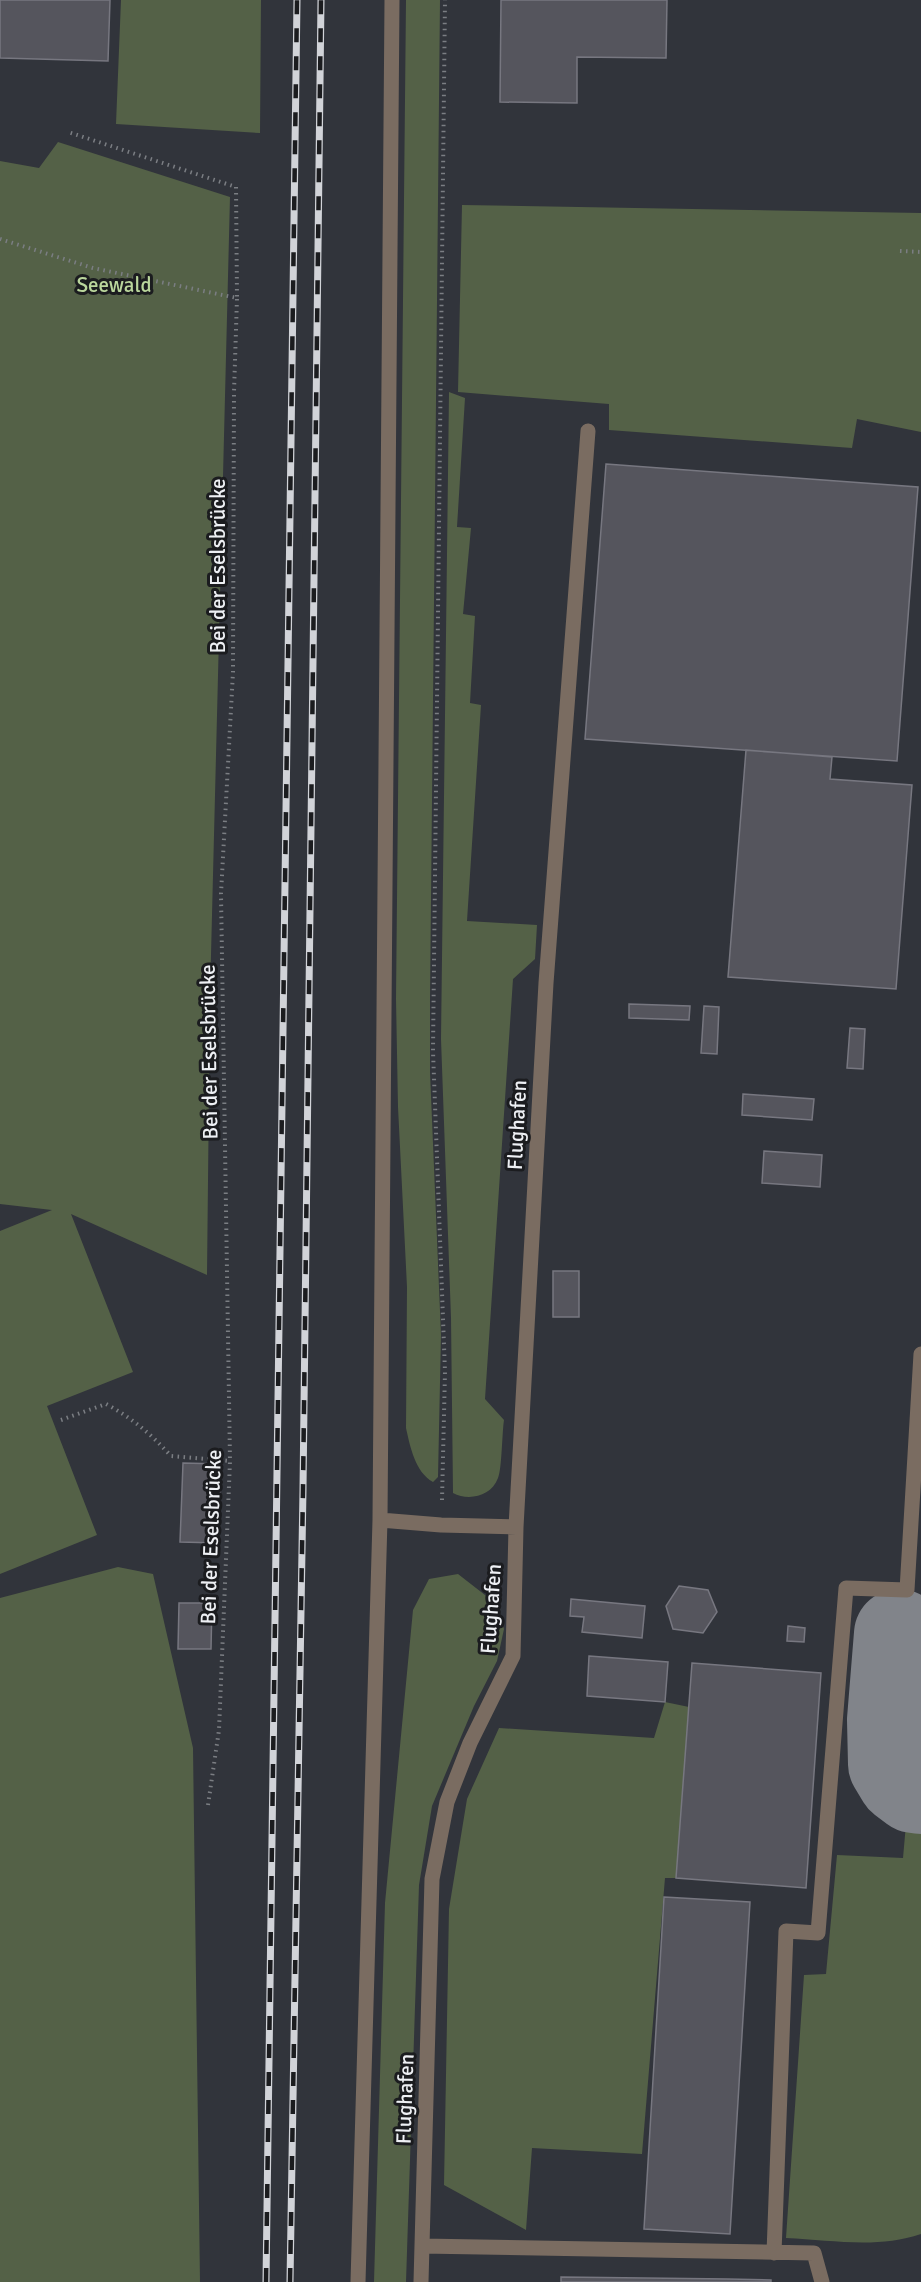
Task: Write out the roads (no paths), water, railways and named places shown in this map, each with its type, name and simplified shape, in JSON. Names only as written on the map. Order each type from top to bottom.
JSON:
[{"type":"street","points":[[358,2282],[380,1520],[392,0]]},
{"type":"street","name":"Flughafen","points":[[421,2282],[432,1879],[447,1802],[470,1743],[513,1656],[516,1527],[550,926],[588,431]]},
{"type":"street","points":[[774,2253],[786,1930],[818,1933],[846,1588],[907,1590],[921,1354]]},
{"type":"street","points":[[380,1520],[441,1525],[516,1527]]},
{"type":"street","points":[[422,2246],[814,2253],[822,2282]]},
{"type":"street","points":[[478,2260],[505,2249]]},
{"type":"railway","points":[[266,2282],[297,0]]},
{"type":"railway","points":[[290,2282],[303,1489],[321,0]]},
{"type":"park label","name":"Seewald","points":[[114,285]]}]
